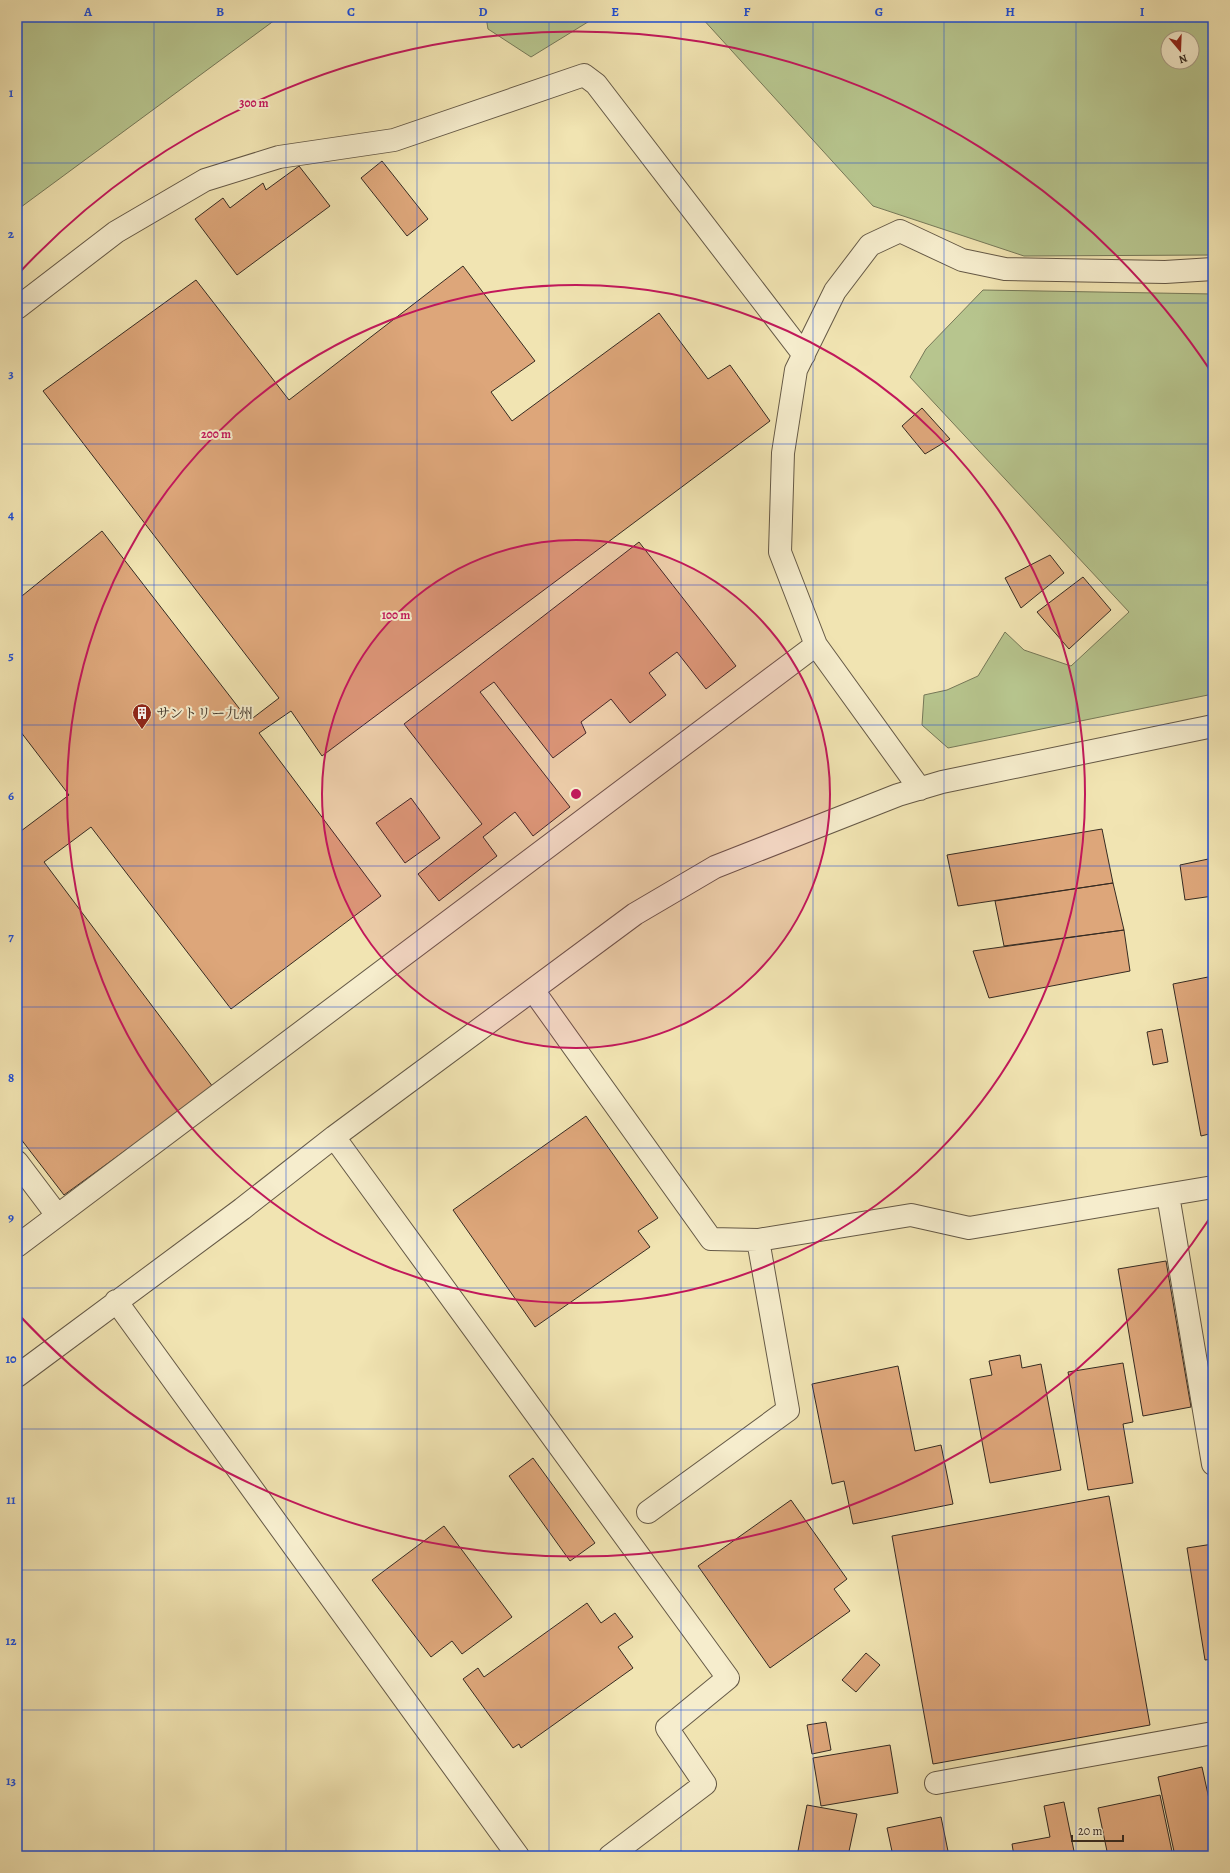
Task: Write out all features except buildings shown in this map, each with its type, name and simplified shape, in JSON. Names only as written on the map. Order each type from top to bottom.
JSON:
[{"type":"street","points":[[17,308],[116,232],[205,180],[279,157],[394,140],[584,75],[596,84],[804,355]]},
{"type":"street","points":[[920,789],[816,646],[780,552],[783,453],[796,370],[835,291],[870,245],[900,231],[962,260],[1005,269],[1165,272],[1213,269]]},
{"type":"street","points":[[17,1246],[816,646]]},
{"type":"street","points":[[17,1376],[242,1209],[334,1137],[635,914],[715,867],[898,796],[942,782],[1213,726]]},
{"type":"street","points":[[533,990],[711,1238],[758,1240],[911,1216],[969,1228],[1213,1187]]},
{"type":"street","points":[[334,1137],[728,1678],[667,1728],[705,1784],[610,1856]]},
{"type":"street","points":[[17,1162],[57,1215]]},
{"type":"street","points":[[1168,1195],[1213,1464]]},
{"type":"street","points":[[648,1512],[788,1410],[758,1240]]},
{"type":"street","points":[[116,1302],[518,1856]]},
{"type":"street","points":[[936,1783],[1213,1732]]},
{"type":"green space","points":[[17,17],[279,17],[17,210]]},
{"type":"green space","points":[[486,17],[596,17],[531,57],[488,29]]},
{"type":"green space","points":[[701,17],[1213,17],[1213,255],[1024,256],[873,206]]},
{"type":"green space","points":[[983,290],[1213,294],[1213,573],[1207,583],[1213,588],[1213,694],[948,748],[922,725],[924,695],[947,690],[978,676],[1005,632],[1024,650],[1071,666],[1129,612],[910,377],[926,349]]},
{"type":"place","name":"サントリー九州","points":[[142,730]]}]
